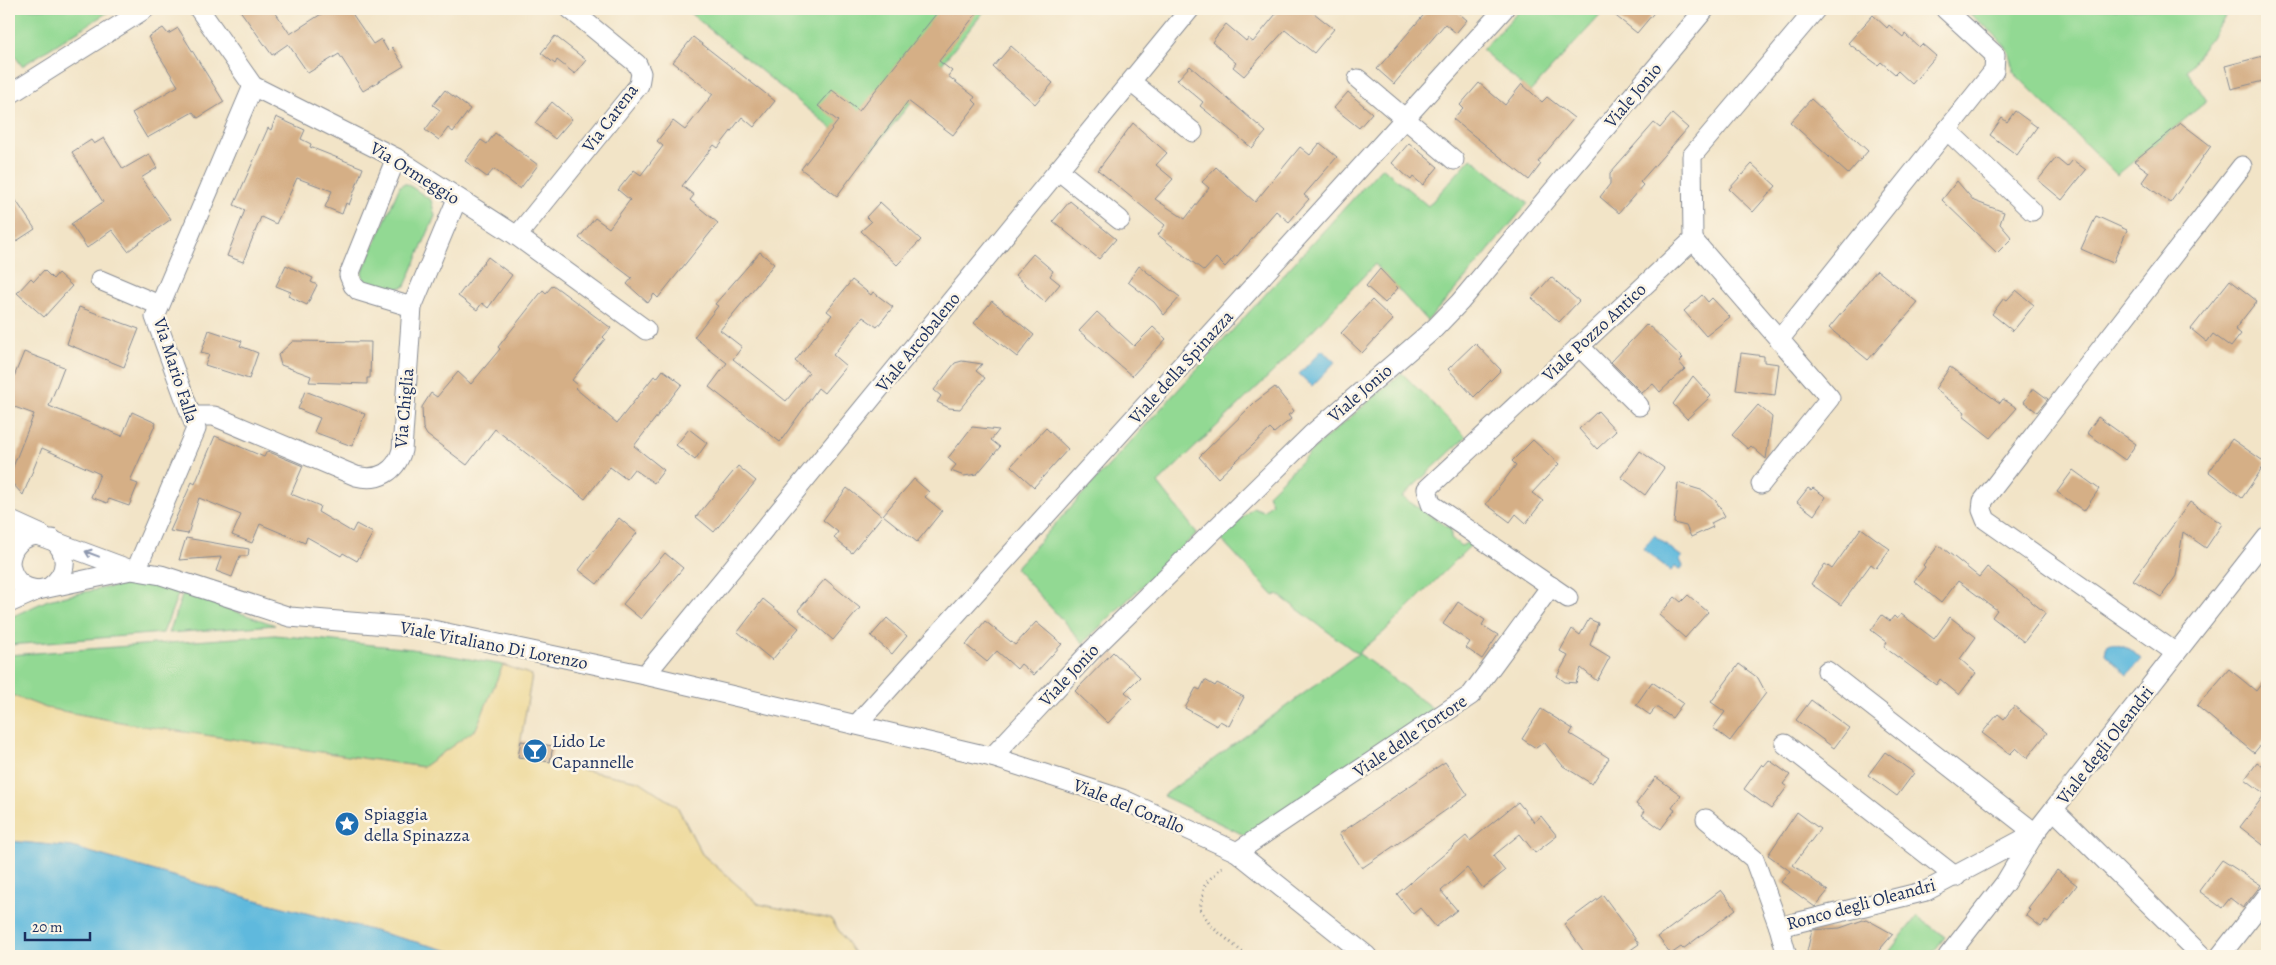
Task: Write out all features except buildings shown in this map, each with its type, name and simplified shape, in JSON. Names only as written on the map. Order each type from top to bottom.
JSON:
[{"type":"street","points":[[9,95],[146,9]]},
{"type":"street","name":"Via Ormeggio","points":[[199,9],[252,86],[396,158],[517,236],[646,330]]},
{"type":"street","name":"Via Carena","points":[[517,236],[639,85],[641,73],[637,64],[570,9]]},
{"type":"street","name":"Viale Arcobaleno","points":[[645,675],[1190,9]]},
{"type":"street","name":"Viale della Spinazza","points":[[857,724],[1504,9]]},
{"type":"street","name":"Viale Jonio","points":[[992,757],[1092,650],[1311,435],[1441,322],[1705,9]]},
{"type":"street","points":[[1761,484],[1830,398],[1693,240],[1692,156],[1816,9]]},
{"type":"street","points":[[1779,340],[1994,71],[1995,55],[1945,9]]},
{"type":"street","points":[[1358,79],[1454,160]]},
{"type":"street","points":[[1131,82],[1193,132]]},
{"type":"street","name":"Via Mario Falla","points":[[134,570],[196,429],[155,316],[252,86]]},
{"type":"street","points":[[1947,130],[2032,211]]},
{"type":"street","points":[[396,158],[349,274],[353,285],[359,291],[412,307]]},
{"type":"street","points":[[2176,653],[1986,520],[1982,510],[1982,501],[2242,166]]},
{"type":"street","points":[[1058,170],[1120,220]]},
{"type":"street","name":"Via Chiglia","points":[[192,416],[214,416],[356,476],[376,476],[390,471],[398,463],[402,450],[412,307],[458,199]]},
{"type":"street","name":"Viale Pozzo Antico","points":[[1568,598],[1431,504],[1427,489],[1693,240]]},
{"type":"street","points":[[100,280],[159,305]]},
{"type":"street","points":[[1579,346],[1639,406]]},
{"type":"street","points":[[9,520],[47,537],[134,570]]},
{"type":"street","points":[[31,536],[47,537],[61,548],[65,560],[63,572],[44,588],[26,587],[16,580],[10,558],[21,540],[31,536]]},
{"type":"street","name":"Viale degli Oleandri","points":[[1948,956],[2005,883],[2035,833],[2267,537]]},
{"type":"street","points":[[9,603],[44,588],[134,570]]},
{"type":"street","name":"Viale Vitaliano Di Lorenzo","points":[[134,570],[161,575],[290,617],[416,627],[645,675],[857,724]]},
{"type":"street","name":"Viale delle Tortore","points":[[1237,852],[1471,696],[1550,586]]},
{"type":"street","points":[[1827,671],[2035,833]]},
{"type":"street","name":"Viale del Corallo","points":[[857,724],[992,757],[1122,799],[1237,852],[1367,956]]},
{"type":"street","points":[[1785,744],[1956,876]]},
{"type":"street","points":[[2054,810],[2202,956]]},
{"type":"street","name":"Ronco degli Oleandri","points":[[1706,819],[1754,859],[1780,927],[1926,891],[2035,833]]},
{"type":"street","points":[[2222,954],[2267,896]]},
{"type":"street","points":[[1780,927],[1787,956]]},
{"type":"path","points":[[1237,852],[1205,884],[1200,909],[1211,926],[1247,956]]},
{"type":"green space","points":[[9,9],[113,9],[22,66],[9,47]]},
{"type":"green space","points":[[685,9],[986,9],[867,157]]},
{"type":"green space","points":[[1521,9],[1606,9],[1530,92],[1482,50]]},
{"type":"green space","points":[[1964,9],[2231,9],[2187,71],[2207,101],[2117,175],[2013,72],[2009,53],[2003,44]]},
{"type":"green space","points":[[1471,158],[1528,203],[1427,321],[1375,264],[1275,370],[1158,483],[1197,533],[1083,643],[1015,568],[1382,167],[1428,206]]},
{"type":"green space","points":[[407,184],[431,200],[435,216],[405,286],[392,290],[365,282],[362,273],[400,186]]},
{"type":"green space","points":[[1402,373],[1466,437],[1402,497],[1451,529],[1451,538],[1461,546],[1469,542],[1472,544],[1385,631],[1358,653],[1435,710],[1246,836],[1163,796],[1358,654],[1277,594],[1274,596],[1221,539],[1253,507],[1263,511],[1272,503],[1268,494],[1319,444]]},
{"type":"green space","points":[[138,584],[160,585],[179,592],[163,633],[9,645],[9,618],[48,600],[104,588]]},
{"type":"green space","points":[[183,593],[275,625],[169,633]]},
{"type":"green space","points":[[275,635],[412,649],[503,665],[476,729],[423,767],[136,725],[46,708],[9,694],[9,655]]},
{"type":"green space","points":[[1917,916],[1945,937],[1930,956],[1886,956]]},
{"type":"sand","name":"Spiaggia della Spinazza","points":[[503,665],[532,675],[518,757],[639,781],[677,806],[702,854],[759,904],[831,919],[856,956],[469,956],[245,897],[72,847],[9,841],[9,694],[46,708],[136,725],[423,767],[476,729]]},
{"type":"water","points":[[1322,350],[1335,362],[1312,386],[1299,374]]},
{"type":"water","points":[[1654,535],[1682,557],[1680,560],[1683,566],[1681,569],[1674,567],[1671,571],[1643,549]]},
{"type":"water","points":[[2111,643],[2130,649],[2141,659],[2127,675],[2105,654],[2107,644]]},
{"type":"water","points":[[9,841],[72,847],[245,897],[469,956],[9,956]]},
{"type":"place","name":"Lido Le Capannelle","points":[[535,751]]},
{"type":"place","name":"Spiaggia della Spinazza","points":[[347,824]]}]
